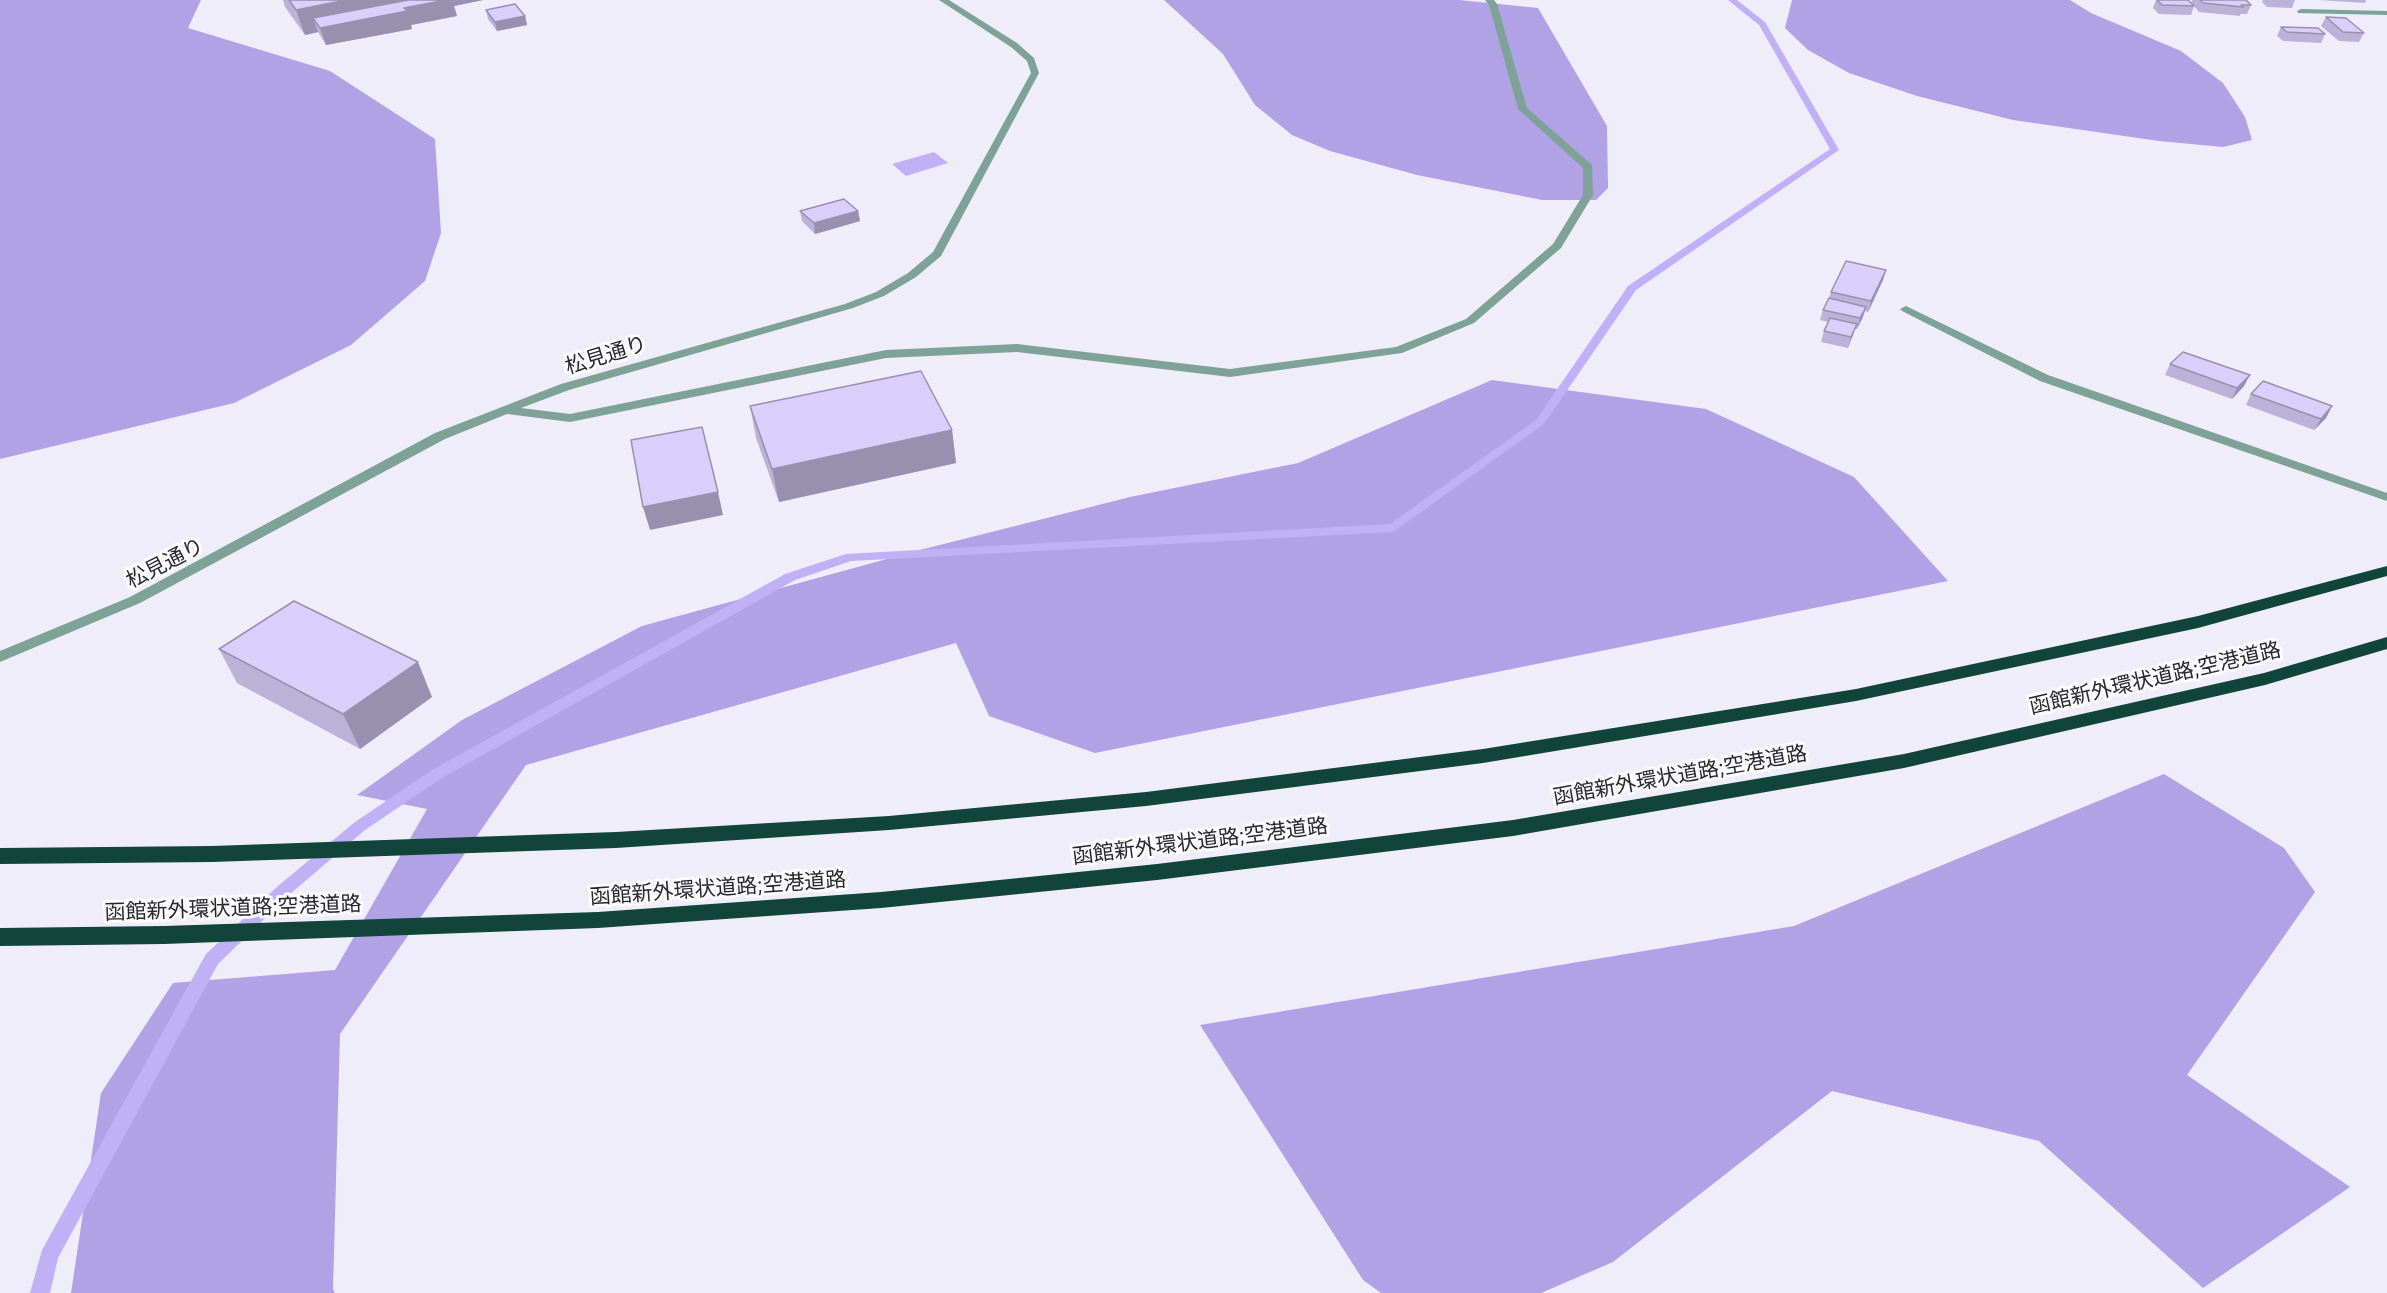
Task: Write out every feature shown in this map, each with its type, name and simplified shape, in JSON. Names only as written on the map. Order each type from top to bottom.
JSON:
[{"type":"highway","points":[[0,856],[212,854],[616,840],[890,823],[1123,802],[1483,756],[1856,695],[2198,622],[2387,571]]},
{"type":"highway","name":"函館新外環状道路;空港道路","points":[[0,937],[164,935],[598,920],[880,900],[1169,870],[1513,828],[1904,761],[2265,679],[2387,644]]},
{"type":"street","name":"松見通り","points":[[0,657],[135,600],[440,436],[565,387],[849,306],[880,294],[912,275],[937,254],[1035,73],[1031,60],[1014,45],[943,0]]},
{"type":"street","points":[[503,410],[570,418],[898,353],[1017,348],[1230,373],[1398,350],[1470,321],[1557,246],[1588,195],[1588,168],[1523,109],[1490,0]]},
{"type":"street","points":[[2301,11],[2387,13]]},
{"type":"street","points":[[1906,309],[2044,378],[2387,497]]},
{"type":"shaded area","points":[[0,0],[201,0],[188,28],[330,71],[435,139],[441,233],[425,281],[351,345],[234,403],[0,459]]},
{"type":"shaded area","points":[[1164,0],[1459,0],[1538,8],[1607,126],[1608,188],[1596,200],[1542,200],[1417,175],[1330,151],[1292,135],[1255,105],[1223,54]]},
{"type":"shaded area","points":[[1792,0],[2070,0],[2091,13],[2181,51],[2223,83],[2245,117],[2252,140],[2223,147],[2159,141],[2013,120],[1917,96],[1849,73],[1808,50],[1785,28]]},
{"type":"shaded area","points":[[934,152],[948,163],[906,176],[892,164]]},
{"type":"shaded area","points":[[1492,380],[1706,409],[1854,477],[1948,581],[1095,753],[989,716],[956,643],[526,765],[340,1034],[333,1289],[335,1293],[71,1293],[101,1093],[173,983],[335,970],[427,809],[357,795],[462,720],[642,626],[916,551],[1130,497],[1298,463]]},
{"type":"shaded area","points":[[2164,774],[2284,848],[2315,892],[2187,1075],[2350,1187],[2203,1288],[2039,1141],[1832,1091],[1613,1262],[1541,1293],[1381,1293],[1363,1280],[1200,1025],[1794,926]]},
{"type":"building","points":[[289,0],[346,0],[296,10]]},
{"type":"building","points":[[408,0],[446,0],[404,8],[407,11],[320,28],[313,18]]},
{"type":"building","points":[[2157,0],[2188,0],[2194,6],[2162,5]]},
{"type":"building","points":[[2200,0],[2246,0],[2251,5],[2241,5],[2243,7],[2203,3]]},
{"type":"building","points":[[515,4],[525,16],[495,22],[486,10]]},
{"type":"building","points":[[2326,17],[2346,18],[2364,33],[2343,32]]},
{"type":"building","points":[[2281,27],[2318,28],[2325,34],[2287,32]]},
{"type":"building","points":[[844,199],[858,211],[814,223],[800,211]]},
{"type":"building","points":[[1846,261],[1886,270],[1871,301],[1831,292]]},
{"type":"building","points":[[1829,298],[1866,307],[1860,318],[1823,310]]},
{"type":"building","points":[[1830,318],[1857,324],[1851,337],[1824,331]]},
{"type":"building","points":[[2183,352],[2250,375],[2237,388],[2170,364]]},
{"type":"building","points":[[921,371],[952,430],[772,469],[750,406]]},
{"type":"building","points":[[2263,381],[2332,406],[2321,419],[2251,394]]},
{"type":"building","points":[[702,427],[718,492],[643,507],[631,440]]},
{"type":"building","points":[[294,601],[418,662],[343,714],[219,649]]},
{"type":"waterway","points":[[40,1293],[49,1256],[212,959],[284,890],[360,826],[437,774],[790,577],[850,557],[1393,528],[1540,422],[1632,288],[1835,150],[1762,24],[1732,0]]}]
